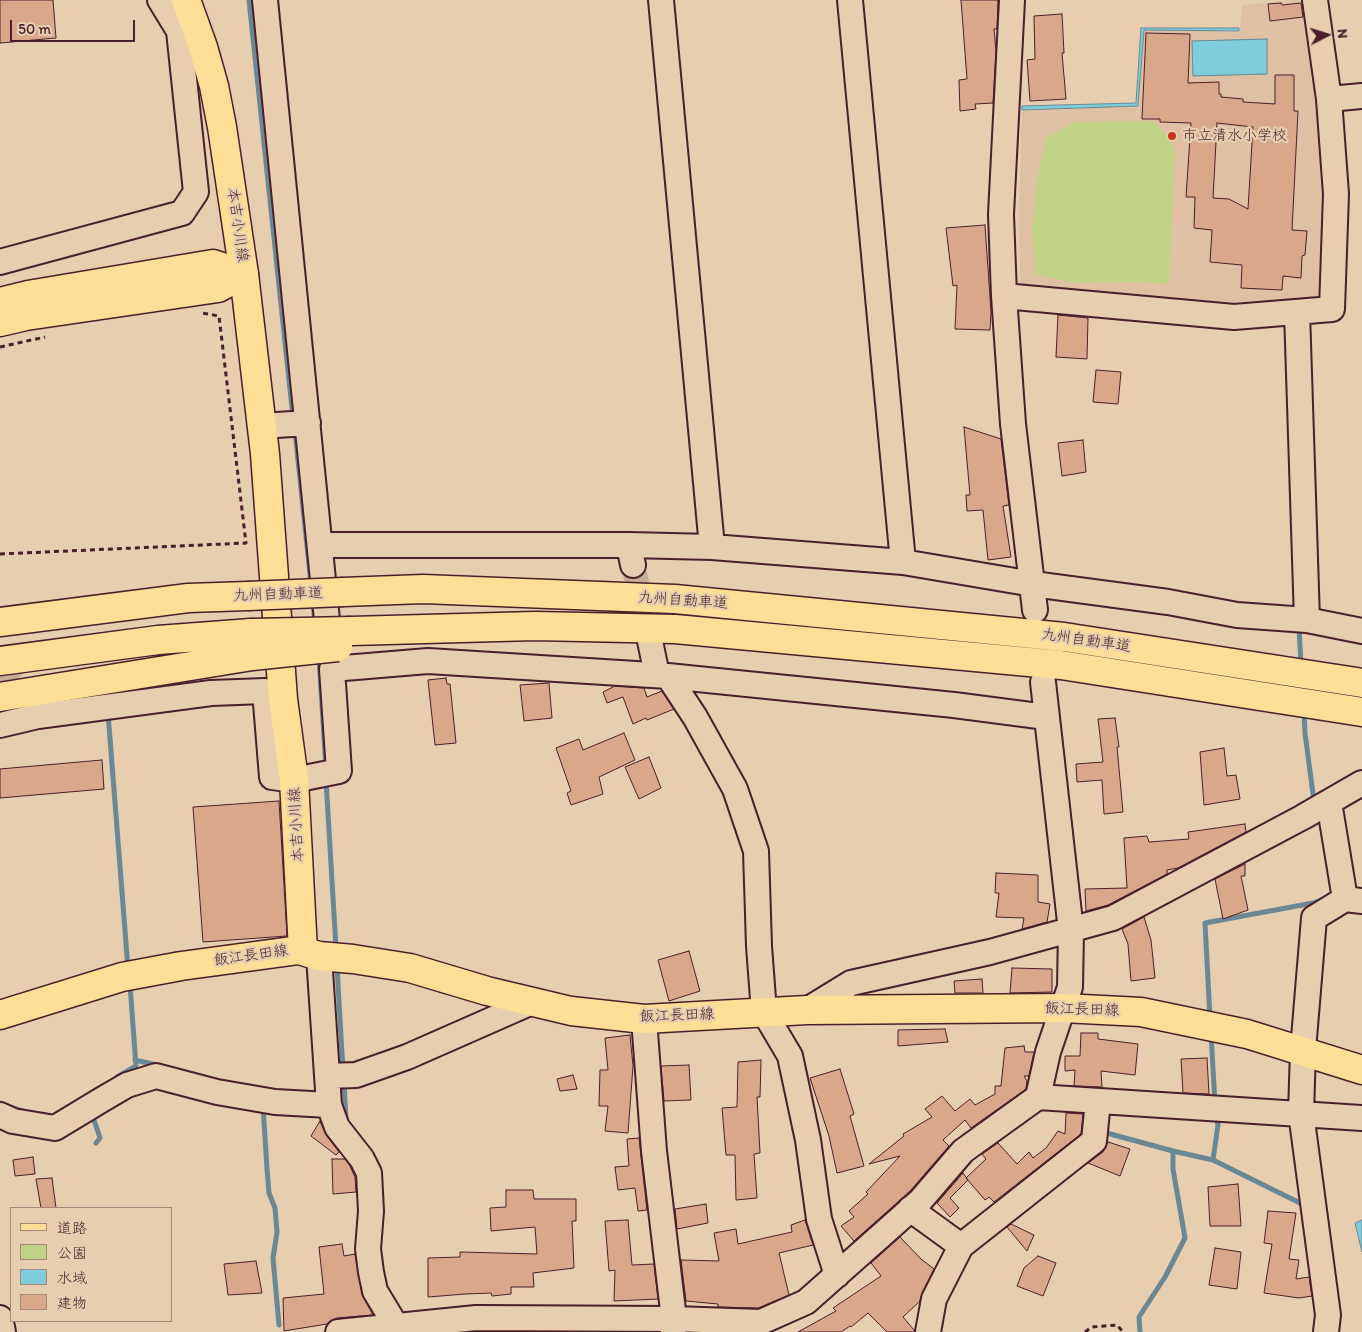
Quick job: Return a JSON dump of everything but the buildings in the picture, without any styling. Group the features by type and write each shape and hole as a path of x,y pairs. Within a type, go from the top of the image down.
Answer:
{"main road":[{"name":"本吉小川線","path":"186,0 203,47 214,86 244,274 264,454 283,699 294,780 311,954"},
{"path":"0,302 28,295 214,264 244,274"},
{"path":"0,322 26,316 218,288 244,274"},
{"name":"九州自動車道","path":"0,622 188,598 423,589 675,599 1064,637 1362,683"},
{"path":"0,603 188,598"},
{"name":"九州自動車道","path":"0,661 158,640 252,645 535,626 675,629 1061,665 1362,712"},
{"path":"12,696 252,645"},
{"name":"飯江長田線","path":"0,1015 122,977 181,966 299,950 311,954 410,968 487,991 571,1011 644,1019 807,1010 1064,1008 1141,1012 1247,1034 1362,1070"}],"street":[{"path":"0,262 182,213 196,192 179,31 160,0"},
{"path":"0,725 38,716 212,693 265,691 272,777 294,780 339,771 321,545 265,0"},
{"path":"662,0 712,548"},
{"path":"850,0 903,562"},
{"path":"1012,0 1002,214 1004,296 1013,424 1035,610"},
{"path":"1004,296 1234,317 1332,309 1336,194 1329,99 1315,0"},
{"path":"1329,99 1362,96"},
{"path":"1297,312 1307,620"},
{"path":"261,426 308,423"},
{"path":"321,545 631,555 712,548 903,562 1033,584 1168,602 1237,615 1307,620 1362,631"},
{"path":"650,642 662,676 695,717 735,789 756,851 764,1012 790,1056 808,1140 819,1219 837,1275"},
{"path":"332,669 428,661 662,676 954,705 1046,718"},
{"path":"1038,1097 1048,1052 1070,987 1071,931 1043,682"},
{"path":"12,696 38,716"},
{"path":"807,1010 851,984 990,952 1113,918 1362,783"},
{"path":"1326,1332 1328,1315 1301,1113 1303,1050 1314,918 1354,900 1329,802"},
{"path":"311,954 329,1105 337,1126 370,1173 371,1211 368,1249 371,1272 375,1292 396,1326"},
{"path":"327,1076 356,1074 407,1058 532,1002"},
{"path":"644,1019 654,1151 673,1326"},
{"path":"0,1115 12,1121 55,1128 128,1086 156,1076 217,1092 275,1102 329,1105"},
{"path":"338,1332 476,1318 673,1326 761,1322 806,1302 910,1210 963,1152 1038,1097 1362,1118"},
{"path":"928,1332 934,1299 961,1246 1094,1141 1098,1100"},
{"path":"910,1210 961,1246"},
{"path":"0,1318 4,1332"}],"path":[{"path":"0,554 246,543 219,316 193,312"},
{"path":"0,347 46,337"},
{"path":"1085,1332 1092,1327 1117,1325 1123,1332"}],"shaded area":[{"name":"市立清水小学校","path":"1308,0 1329,192 1326,299 1236,312 1020,290 1019,208 1022,111 1138,106 1144,30 1240,32 1242,5"}],"green space":[{"path":"1152,121 1164,132 1175,149 1169,284 1134,282 1077,283 1035,274 1032,230 1037,181 1046,138 1075,122"}],"water":[{"path":"1141,28 1239,28 1239,31 1144,30 1138,106 1022,110 1022,106 1136,103"},
{"path":"1267,39 1267,74 1193,76 1192,41"},
{"path":"1362,1220 1362,1252 1355,1223"}],"waterway":[{"path":"249,0 293,418"},
{"path":"295,431 311,584"},
{"path":"313,600 315,624"},
{"path":"1299,625 1301,667"},
{"path":"319,657 326,769"},
{"path":"1304,710 1313,794 1317,803"},
{"path":"108,713 128,969"},
{"path":"326,780 336,948"},
{"path":"1210,1018 1205,923 1313,903 1324,899"},
{"path":"337,967 343,1071"},
{"path":"117,1077 136,1066 130,985"},
{"path":"1211,1034 1215,1103"},
{"path":"135,1060 161,1066"},
{"path":"344,1082 346,1120"},
{"path":"0,1103 25,1112"},
{"path":"263,1106 269,1193 275,1208 277,1232 273,1258 279,1325"},
{"path":"92,1114 100,1138 96,1143"},
{"path":"1216,1114 1218,1125 1213,1160 1306,1207"},
{"path":"1103,1132 1173,1151"},
{"path":"1140,1332 1139,1317 1165,1277 1185,1238 1173,1169 1173,1151 1213,1160"}],"tunnel":[{"path":"633,565 650,641"},
{"path":"0,661 24,695"}],"place":[{"name":"市立清水小学校","path":"1172,136"}]}
